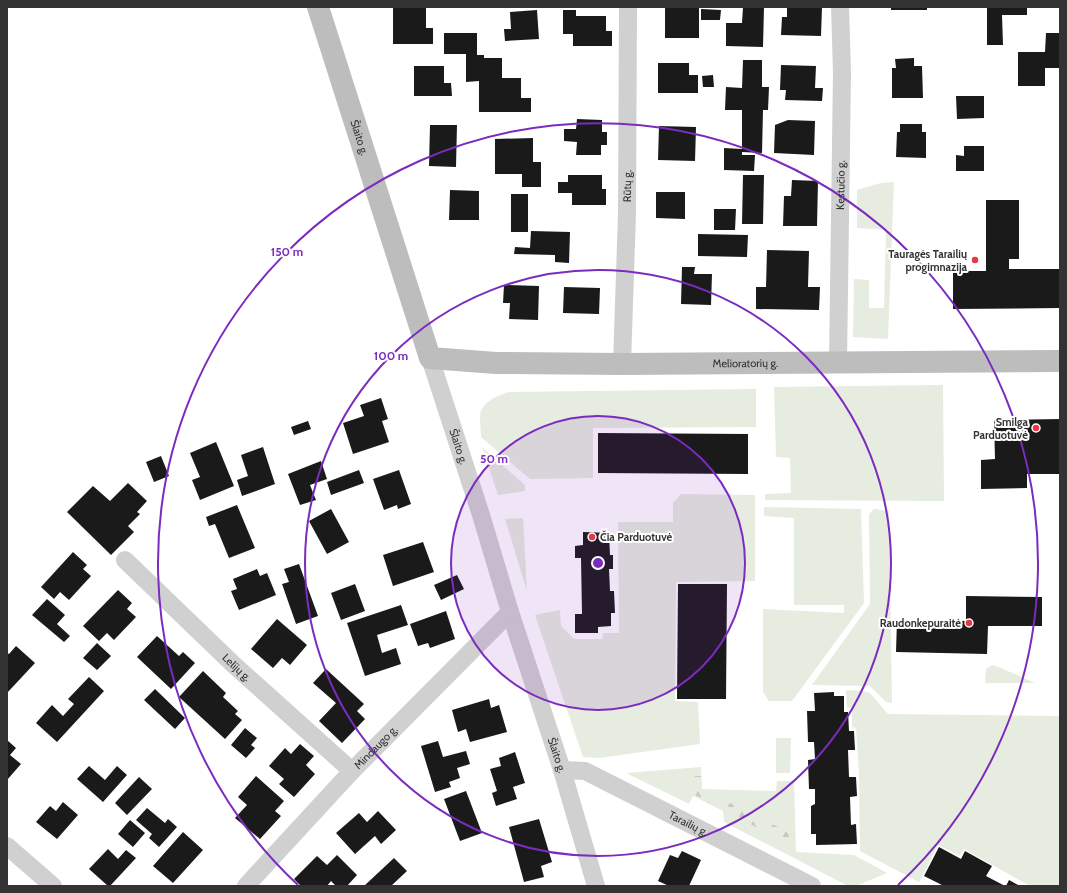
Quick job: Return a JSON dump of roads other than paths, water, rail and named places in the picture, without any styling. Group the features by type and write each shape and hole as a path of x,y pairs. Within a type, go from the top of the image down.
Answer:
{"main road":[{"name":"Šlaito g.","path":"318,7 430,358"},
{"name":"Melioratorių g.","path":"430,358 496,363 622,364 1060,361"}],"street":[{"name":"Rūtų g.","path":"622,364 627,213 628,7"},
{"name":"Kęstučio g.","path":"838,362 842,73 840,7"},
{"name":"Šlaito g.","path":"430,358 481,515 510,612 562,770 596,886"},
{"name":"Lelijų g.","path":"125,560 234,665 352,771"},
{"name":"Mindaugo g.","path":"246,886 352,771 510,612"},
{"name":"Tarailių g.","path":"562,770 585,771 812,886"},
{"path":"7,846 53,886"}],"place":[{"name":"Tauragės Tarailių progimnazija","path":"975,260"},
{"name":"Smilga Parduotuvė","path":"1036,428"},
{"name":"Čia Parduotuvė","path":"592,537"},
{"name":"Raudonkepuraitė","path":"969,623"}]}
